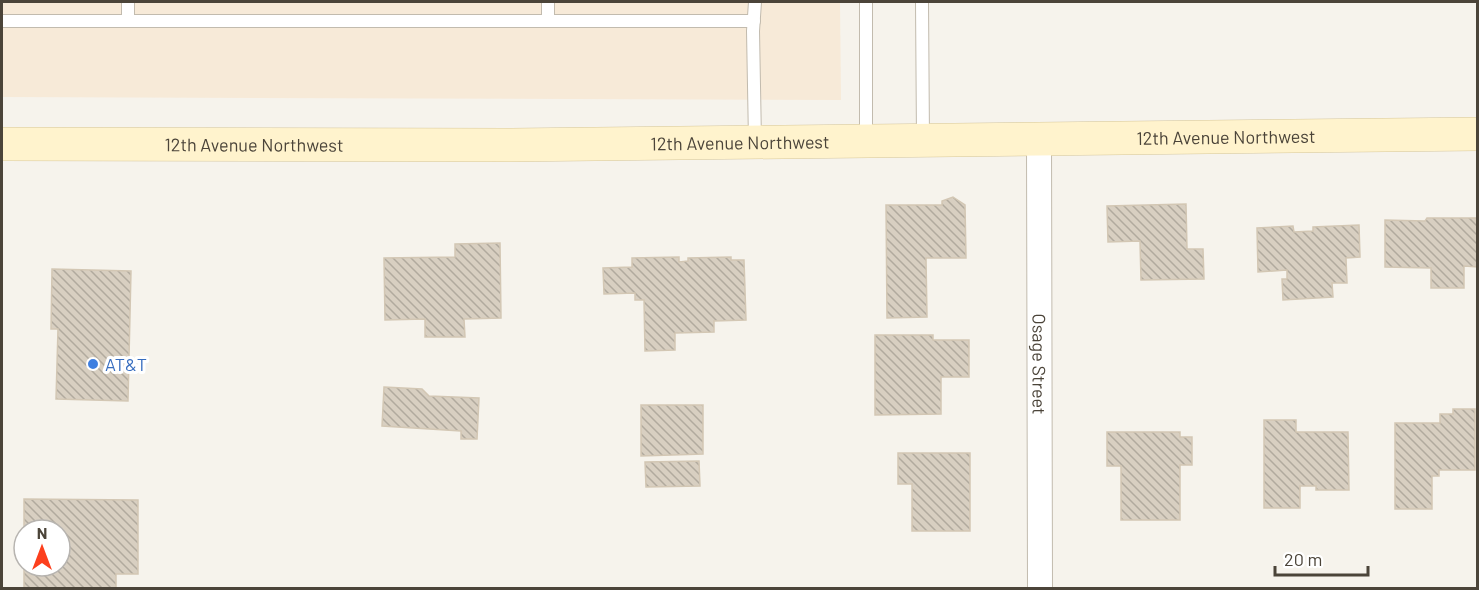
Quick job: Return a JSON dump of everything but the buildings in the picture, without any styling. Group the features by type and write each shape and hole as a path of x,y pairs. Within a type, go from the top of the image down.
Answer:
{"main road":[{"name":"12th Avenue Northwest","path":"2,144 523,145 1478,134"}],"street":[{"name":"Osage Street","path":"1039,140 1040,588"}],"lane":[{"path":"128,2 128,20"},
{"path":"548,2 548,20"},
{"path":"755,2 756,143"},
{"path":"866,2 866,141"},
{"path":"922,2 922,141"},
{"path":"2,21 754,21"}],"shaded area":[{"path":"2,2 840,2 841,100 2,97"}],"place":[{"name":"AT&T","path":"93,364"}]}
